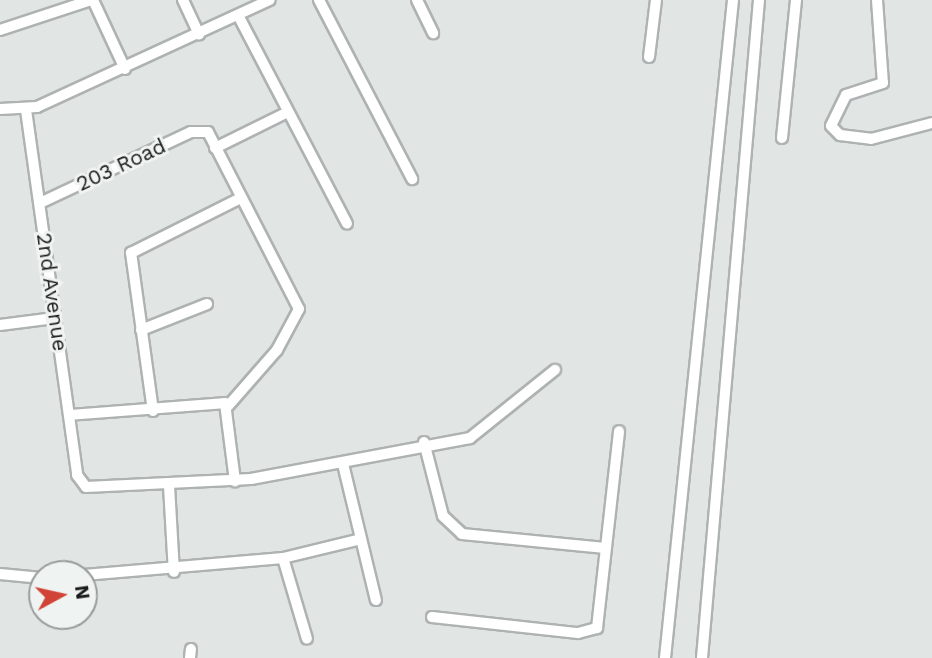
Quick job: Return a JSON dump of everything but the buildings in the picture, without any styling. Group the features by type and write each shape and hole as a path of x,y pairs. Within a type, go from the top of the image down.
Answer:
{"street":[{"path":"0,30 92,0 125,69"},
{"path":"183,0 199,34"},
{"path":"0,108 26,110 125,69 270,0"},
{"path":"319,0 412,179"},
{"path":"416,0 433,33"},
{"path":"649,57 656,0"},
{"path":"665,658 733,0"},
{"path":"702,658 759,0"},
{"path":"782,138 796,0"},
{"path":"877,0 883,83 846,95 831,126 840,135 871,139 932,123"},
{"path":"239,16 347,224"},
{"name":"2nd Avenue","path":"26,110 77,475 86,487 169,486"},
{"path":"69,415 228,406 277,350 299,309 239,200 215,148 288,112"},
{"name":"203 Road","path":"40,203 202,128 215,148"},
{"path":"153,411 131,253 239,200"},
{"path":"141,330 207,304"},
{"path":"0,325 55,318"},
{"path":"174,572 169,486 235,481 343,464 424,442 479,433 555,370"},
{"path":"228,406 235,481"},
{"path":"432,617 591,632 600,620 605,548 619,431"},
{"path":"424,442 443,516 462,534 605,548"},
{"path":"343,464 376,600"},
{"path":"98,575 174,572 283,558 361,539"},
{"path":"283,558 307,639"},
{"path":"0,572 28,576"}]}
